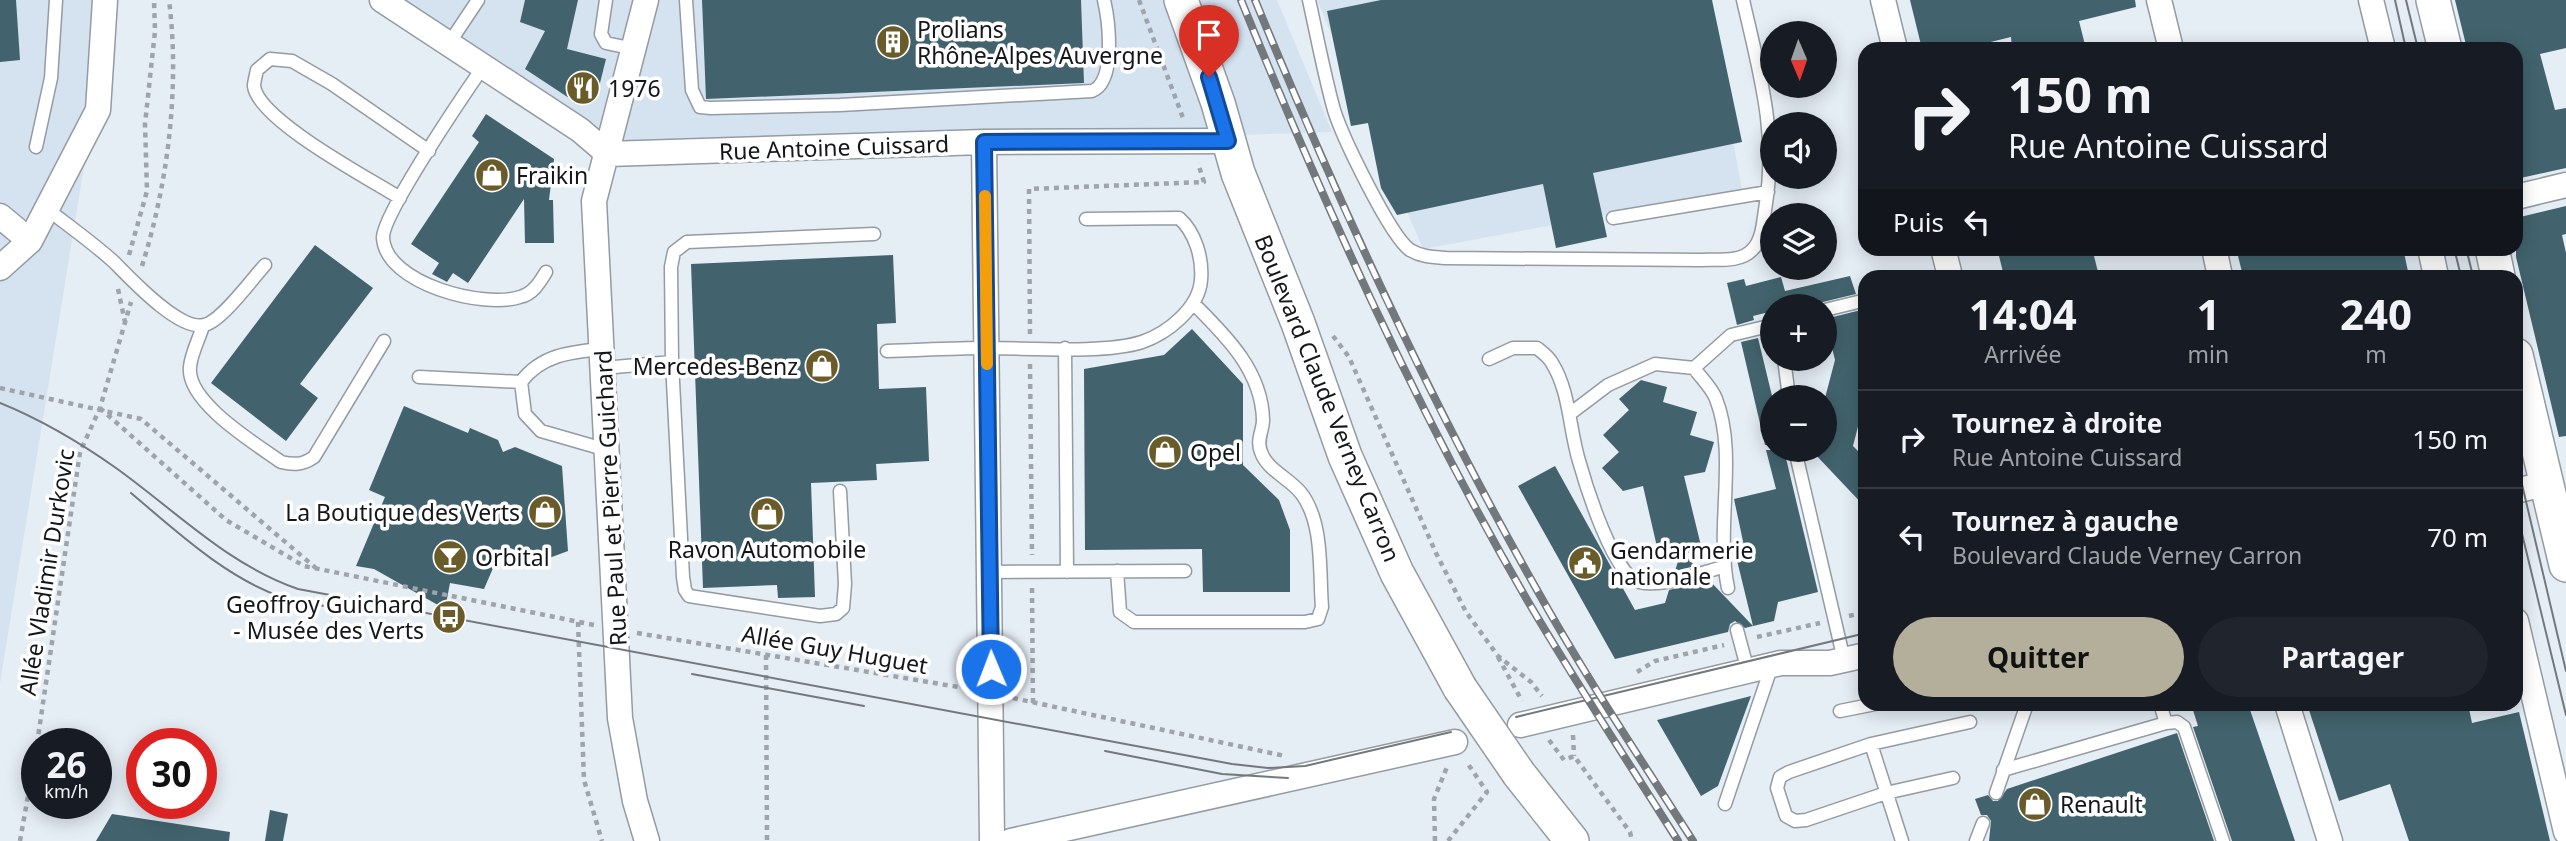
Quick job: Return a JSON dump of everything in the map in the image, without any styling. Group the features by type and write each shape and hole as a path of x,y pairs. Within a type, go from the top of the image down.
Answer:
{"main road":[{"name":"Boulevard Claude Verney Carron","path":"1181,0 1218,103 1228,141 1298,323 1345,456 1387,550 1460,688 1519,774 1572,841"},
{"path":"2433,0 2443,42"},
{"path":"2523,413 2532,487 2566,565"}],"street":[{"path":"0,268 30,241 98,110 105,0"},
{"path":"382,0 580,130 608,154"},
{"name":"Rue Paul et Pierre Guichard","path":"646,0 594,201 620,718 635,801 647,841"},
{"path":"1883,0 1893,42"},
{"path":"2160,0 2169,42"},
{"path":"2371,0 2381,42"},
{"name":"Rue Antoine Cuissard","path":"608,154 984,142 1228,141"},
{"path":"984,142 992,841"},
{"path":"2523,195 2566,185"},
{"path":"0,216 30,241"},
{"path":"2523,651 2566,832"},
{"path":"1524,716 1767,666 1830,663 1855,657"},
{"path":"2289,711 2330,841"},
{"path":"1011,841 1292,768 1455,752"}],"lane":[{"path":"36,147 51,78 56,0"},
{"path":"448,45 478,0"},
{"path":"606,0 601,34 606,43 634,49"},
{"path":"686,0 692,90 700,107 711,108 839,105 1092,91 1100,88 1108,67 1104,0"},
{"path":"1309,0 1335,112 1391,228 1408,248 1424,257 1738,259 1752,250 1762,231 1768,192 1770,122 1743,0"},
{"path":"400,198 300,136 268,111 254,88 257,70 270,59 292,61 332,84 429,152"},
{"path":"483,67 400,198 385,228 385,246 393,260 421,281 446,292 478,299 521,298 537,287 546,272"},
{"path":"1613,218 1768,192"},
{"path":"47,209 136,285 188,323 204,326"},
{"path":"887,351 1065,348 1141,342 1158,335 1194,304 1200,294 1202,269 1190,228 1179,218 1086,219"},
{"path":"840,491 845,584 843,608 836,614 820,616 689,596 683,577 672,362 671,267 674,252 687,242 874,234"},
{"path":"265,265 216,319 204,326 189,368 193,387 225,421 281,462 304,463 314,457 384,341"},
{"path":"1837,307 1858,302"},
{"path":"1117,571 1120,612 1133,622 1305,622 1318,619 1322,607 1317,533 1302,494 1268,465 1260,451 1263,420 1252,375 1232,342 1194,304"},
{"path":"1694,368 1731,335 1760,329"},
{"path":"1065,348 1067,572"},
{"path":"1489,359 1513,348 1537,348 1552,361 1571,413 1578,459 1612,551 1631,579 1643,583 1661,582 1723,567"},
{"path":"607,450 541,431 525,414 522,383 531,368 566,352 602,359 672,362"},
{"path":"1571,413 1608,385 1655,364 1694,368 1716,397 1727,440 1722,508 1723,567 1728,588"},
{"path":"419,377 522,383"},
{"path":"1798,462 1855,657"},
{"path":"990,572 1185,571"},
{"path":"1725,804 1767,666 1737,629"},
{"path":"1840,711 1858,707"},
{"path":"1996,793 2024,711"},
{"path":"2162,711 2166,723"},
{"path":"1953,778 1886,793 1806,820 1795,821 1786,816 1777,788 1780,777 1871,744 1970,722"},
{"path":"2003,770 2177,722 2184,727 2223,841"},
{"path":"1871,744 1902,841"},
{"path":"1976,841 1983,823"}],"path":[{"path":"125,324 117,286 134,241 147,191 145,124 155,31 154,0"},
{"name":"Allée Vladimir Durkovic","path":"39,728 80,452 100,408 153,232 169,121 173,69 169,0"},
{"path":"1139,0 1191,141"},
{"path":"1298,323 1325,324 1349,357 1436,554 1466,612 1498,656 1524,716 1536,734 1543,731 1564,760 1574,756"},
{"path":"0,388 141,419 317,569"},
{"name":"Allée Guy Huguet","path":"100,408 226,520 304,566 578,622 992,693 1292,768"},
{"path":"578,622 584,780 602,841"},
{"path":"766,655 767,841"},
{"path":"1498,656 1531,682 1547,702"},
{"path":"1573,737 1574,756 1630,832 1632,841"},
{"path":"1435,841 1434,799 1455,752 1487,792 1448,841"},
{"name":"Allée Vladimir Durkovic","path":"20,841 24,819"}],"shaded area":[{"path":"0,0 111,0 0,683"},
{"path":"379,0 1277,0 1332,132 605,156"},
{"path":"1317,0 1707,0 1742,190 1423,249"}],"building":[{"path":"0,0 16,0 20,60 0,62"},
{"path":"525,0 578,0 567,49 606,59 600,83 591,100 580,102 569,98 525,69 545,31 520,22"},
{"name":"Prolians Rhône-Alpes Auvergne","path":"702,0 1081,0 1084,83 706,99"},
{"path":"1381,0 1712,0 1742,142 1593,173 1607,237 1556,248 1543,184 1397,215 1381,188 1368,123 1351,126 1327,11"},
{"path":"1910,0 2135,0 2136,7 2079,21 2084,42 2011,42 2011,37 1991,42 1920,42"},
{"path":"2455,0 2566,0 2566,48 2540,54 2555,110 2566,108 2566,168 2523,177 2523,42 2465,42"},
{"path":"486,114 554,159 549,200 553,200 554,243 525,243 524,199 468,283 453,273 447,282 432,274 439,263 411,244 479,142 472,136"},
{"path":"2566,206 2566,234 2562,235 2566,253 2566,436 2559,437 2523,286 2523,270 2519,270 2516,257 2523,256 2523,216"},
{"path":"315,245 373,288 300,384 318,398 286,441 211,383"},
{"path":"893,255 896,323 877,324 879,389 926,387 929,461 876,464 877,480 811,483 815,597 778,598 777,585 703,588 691,264"},
{"path":"1999,256 2094,256 2098,270 2002,270"},
{"path":"2238,256 2405,256 2408,270 2242,270"},
{"path":"1850,276 1856,294 1837,299 1837,294 1760,294 1760,314 1753,316 1754,320 1737,325 1727,283 1744,279 1746,286 1782,280 1785,291"},
{"path":"1858,311 1858,427 1853,446 1858,451 1858,500 1823,462 1837,462 1837,385 1828,385 1832,371 1837,371 1837,316"},
{"path":"1192,329 1243,384 1243,465 1279,500 1290,530 1290,592 1203,592 1202,549 1085,550 1084,369 1164,355"},
{"path":"1758,338 1760,371 1766,371 1769,385 1760,385 1760,424 1741,342"},
{"path":"1641,380 1667,387 1663,402 1697,412 1690,435 1714,442 1705,472 1684,476 1702,550 1684,554 1695,566 1675,571 1680,555 1660,560 1643,486 1623,491 1602,468 1619,452 1603,435 1629,410 1619,399"},
{"path":"404,406 468,433 470,428 498,440 503,452 515,447 562,466 568,551 541,561 503,545 484,589 450,583 445,609 374,569 356,566 385,497 369,490"},
{"path":"1769,462 1787,462 1818,592 1778,602 1774,621 1753,626 1734,548 1744,546 1734,499 1776,489"},
{"name":"Gendarmerie nationale","path":"1555,466 1635,610 1665,603 1669,590 1709,580 1753,626 1745,628 1735,621 1730,624 1728,632 1615,659 1518,486"},
{"path":"1751,696 1718,786 1701,796 1657,720"},
{"path":"2193,711 2250,711 2295,841 2232,841 2193,727 2198,726"},
{"path":"2309,711 2469,711 2472,723 2519,712 2550,841 2409,841 2390,784 2339,801"},
{"path":"2177,733 2214,841 1989,841 1991,821 1987,815 1981,815 1975,799 1988,795 1993,801 1998,801 2007,789"},
{"path":"270,810 288,814 283,841 265,841"},
{"path":"112,814 126,816 126,819 145,819 230,832 229,841 96,841 109,819 112,819"}],"tram line":[{"path":"2395,0 2404,42"},
{"path":"2406,0 2416,42"},
{"path":"2456,256 2460,270"},
{"path":"2468,256 2472,270"},
{"path":"0,403 45,424 88,449 225,552 273,579 298,589 1232,764 1268,768 1305,766 1451,732"},
{"path":"2523,489 2566,671"},
{"path":"131,493 202,552 261,589 304,603 373,613"},
{"path":"2523,538 2566,715"},
{"path":"1516,717 1858,635"},
{"path":"692,674 864,706"},
{"path":"1105,751 1222,774 1288,778"}],"railway":[{"path":"1241,0 1338,228 1446,453 1544,629 1678,841"},
{"path":"1255,0 1352,225 1459,446 1555,622 1693,841"}],"slow traffic":[{"path":"985,196 987,364"}],"place":[{"name":"Prolians Rhône-Alpes Auvergne","path":"893,42"},
{"name":"1976","path":"583,88"},
{"name":"Fraikin","path":"492,175"},
{"name":"Mercedes-Benz","path":"822,366"},
{"name":"Opel","path":"1165,452"},
{"name":"La Boutique des Verts","path":"545,512"},
{"name":"Ravon Automobile","path":"767,514"},
{"name":"Orbital","path":"450,557"},
{"name":"Gendarmerie nationale","path":"1585,563"},
{"name":"Geoffroy Guichard - Musée des Verts","path":"449,617"},
{"name":"Renault","path":"2035,804"}],"route":[{"path":"991,669 984,142 1228,141 1209,77"}]}
